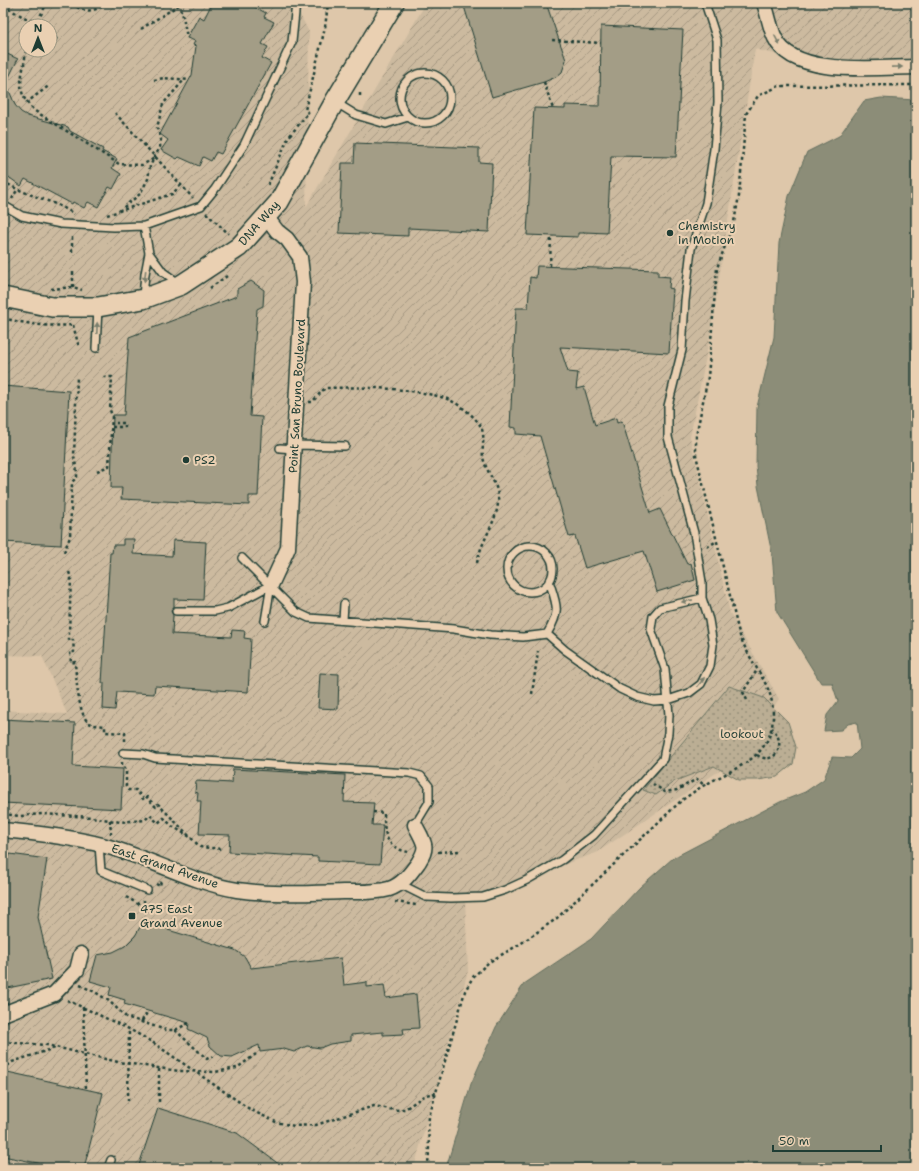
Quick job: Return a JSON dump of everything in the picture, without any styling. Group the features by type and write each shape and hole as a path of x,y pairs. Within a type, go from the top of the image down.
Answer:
{"main road":[{"name":"DNA Way","path":"3,297 52,307 98,307 143,299 181,285 239,247 279,202 335,101 394,3"}],"street":[{"path":"764,3 775,38 789,55 809,63 836,67 916,66"},
{"name":"Point San Bruno Boulevard","path":"265,216 277,230 288,239 300,257 303,282 288,548 271,585"},
{"name":"East Grand Avenue","path":"3,830 105,843 194,879 237,890 290,894 372,892 389,889 400,884 410,874 422,856 424,850 424,844 415,825"},
{"path":"3,1014 54,994 77,970 81,954"}],"lane":[{"path":"3,205 22,216 67,225 144,226 201,206 215,189 244,145 292,42 296,3"},
{"path":"546,634 565,650 620,689 637,697 654,701 668,700 689,693 701,684 710,666 713,645 709,620 702,598 702,582 694,533 668,437 668,406 682,350 685,301 691,249 706,203 714,149 718,102 717,40 705,3"},
{"path":"335,101 356,115 386,124 408,117 415,121 424,123 432,122 440,118 446,112 449,104 450,96 444,82 430,74 422,74 408,80 403,86 400,102 408,117"},
{"path":"143,299 145,274 149,254 144,226"},
{"path":"149,254 163,272 181,285"},
{"path":"96,348 98,307"},
{"path":"280,448 345,446"},
{"path":"242,558 271,585 296,612 309,618 454,629 490,635 523,637 546,634 554,623 558,607 549,581 552,574 551,561 542,550 529,546 516,550 511,555 507,568 510,580 514,586 520,589 532,591 539,589 549,581"},
{"path":"176,611 215,611 228,608 271,585"},
{"path":"265,621 271,585"},
{"path":"400,884 421,895 451,898 483,896 505,890 562,860 594,835 663,759 668,733 668,700 665,669 651,629 653,616 660,608 702,598"},
{"path":"343,620 344,604"},
{"path":"122,756 143,754 155,758 409,773 421,776 429,786 428,802 415,825"},
{"path":"105,843 101,871 147,890"},
{"path":"108,1168 110,1160"}],"path":[{"path":"40,18 47,3"},
{"path":"72,3 85,11 99,8 105,3"},
{"path":"309,113 305,110 325,28 328,3"},
{"path":"141,29 180,4 187,38"},
{"path":"3,6 27,18"},
{"path":"552,40 601,43"},
{"path":"25,58 20,86 26,103 35,111 118,164 142,165 155,158"},
{"path":"154,80 164,78 189,80"},
{"path":"181,185 172,194 117,212 140,194 148,179 150,166 160,147 161,139 157,128 163,104 184,80"},
{"path":"544,82 553,109"},
{"path":"26,103 50,85"},
{"path":"427,1168 430,1152 428,1130 436,1093 465,991 473,977 489,962 520,944 556,919 682,800 704,785 734,771 757,755 765,744 772,728 772,701 768,690 745,651 739,633 696,455 696,436 708,377 717,268 734,222 739,196 746,114 758,96 779,86 916,85"},
{"path":"115,113 193,199"},
{"path":"3,181 17,190 62,205 75,214"},
{"path":"11,201 17,190"},
{"path":"206,213 229,235"},
{"path":"550,266 551,236"},
{"path":"72,237 72,252"},
{"path":"73,269 73,287"},
{"path":"3,318 26,324 53,327 73,325 79,347"},
{"path":"64,552 70,537 72,482 77,477 74,456 77,376"},
{"path":"97,471 109,466 112,427 112,416 110,410 112,377 102,377"},
{"path":"297,401 312,402 325,388 370,388 441,397 463,409 480,425 484,440 482,456 495,482 498,501 494,521 481,544 477,563"},
{"path":"112,427 125,427 125,423 116,423"},
{"path":"70,572 69,640 73,640 74,643 74,652 70,652 71,662 75,662 77,686 84,717 91,724 105,726 105,732 125,733 125,741"},
{"path":"532,694 538,651"},
{"path":"747,700 743,692 757,670"},
{"path":"757,755 762,758 771,757 776,754 779,749 780,741 778,734 772,728"},
{"path":"122,756 122,766 126,769 126,788 136,790 144,800 147,797 156,807 158,804 200,847 222,849"},
{"path":"645,778 665,792 677,790 697,779 704,785"},
{"path":"373,812 384,813 384,832 390,844 398,850 411,853"},
{"path":"3,814 20,816 63,815 120,822 144,820 150,815 158,823 164,818 172,826 190,837"},
{"path":"105,843 110,820"},
{"path":"160,886 162,880"},
{"path":"126,897 142,906 144,906 144,900"},
{"path":"72,975 81,987 95,992 126,1017 166,1030 175,1030 189,1024"},
{"path":"54,994 129,1029 174,1056 251,1110 276,1122 294,1126 316,1125 374,1106 395,1110 402,1109 412,1106 425,1095 436,1093"},
{"path":"83,1007 86,1090"},
{"path":"142,1021 148,1011"},
{"path":"128,1101 129,1029"},
{"path":"175,1030 206,1059 213,1056"},
{"path":"3,1042 59,1047 118,1062 179,1071 215,1072 237,1068 256,1054"},
{"path":"3,1070 12,1062 59,1047"},
{"path":"159,1069 159,1103"}],"shaded area":[{"path":"3,3 294,3 309,32 306,207 426,3 916,3 916,70 809,63 755,49 709,341 690,437 730,613 779,699 737,759 596,853 465,900 468,971 414,1168 3,1168 3,710 67,714 42,656 3,655"},
{"path":"881,98 916,100 916,1168 446,1168 471,1084 496,1027 524,984 591,939 640,887 673,858 780,802 805,792 824,779 832,757 851,758 860,749 857,722 848,724 841,730 824,731 827,715 838,701 832,683 821,683 777,612 772,554 758,486 756,466 757,407 774,337 779,243 789,196 807,152 839,136 864,101"}],"green space":[{"name":"lookout","path":"729,686 764,698 788,722 796,747 793,764 777,777 758,780 739,780 714,766 675,781 656,795 643,790"}],"building":[{"path":"212,3 247,3 266,13 264,17 274,22 262,44 268,47 262,58 271,63 221,154 216,152 211,161 203,157 199,166 179,157 177,159 161,150 168,140 160,134 192,75 196,46 193,45 195,41 187,38 199,16 204,19"},
{"path":"463,3 546,3 566,60 562,72 556,77 544,82 492,97"},
{"path":"601,26 683,30 676,157 611,156 607,233 584,232 578,233 578,237 527,235 534,108 565,109 565,105 600,106"},
{"path":"3,52 18,59 6,83 15,105 21,112 28,116 68,127 70,131 103,149 102,151 117,159 112,168 121,174 113,189 109,187 98,207 88,202 84,208 73,202 72,204 25,179 21,186 3,173"},
{"path":"355,143 479,148 479,162 492,163 489,232 408,228 408,236 339,233 342,163 354,163"},
{"path":"537,266 658,270 658,276 670,277 669,288 673,289 669,353 560,347 568,372 578,373 576,389 584,387 595,425 616,418 617,423 622,421 650,513 660,509 687,564 691,563 695,580 657,592 644,551 585,568 575,536 569,537 540,436 516,434 516,428 510,427 516,308 528,308 530,277 536,278"},
{"path":"251,281 264,290 263,306 257,309 250,416 262,417 258,496 249,496 249,505 121,499 122,488 111,488 113,415 124,415 129,337 237,296 237,289"},
{"path":"3,386 69,391 61,545 3,542"},
{"path":"123,539 134,539 133,554 172,556 173,540 206,542 203,600 174,599 174,607 171,611 173,615 172,634 231,637 232,630 245,631 244,638 251,639 248,692 155,686 154,694 117,692 115,710 103,709 104,683 102,683 110,553 112,553 113,545 123,545"},
{"path":"320,673 339,674 338,709 318,708"},
{"path":"3,719 75,723 73,766 123,769 121,809 3,803"},
{"path":"233,769 345,775 344,802 374,803 372,825 383,825 380,864 318,861 318,857 229,852 230,835 199,834 201,801 197,801 198,793 195,792 196,781 232,783"},
{"path":"10,854 47,859 38,917 52,979 3,989 3,856 9,857"},
{"path":"144,920 169,927 168,930 235,950 245,957 251,968 341,958 344,985 367,982 367,987 384,985 386,998 416,994 419,1028 403,1029 404,1034 383,1035 383,1032 351,1035 351,1041 330,1044 320,1048 307,1046 294,1052 284,1049 260,1052 259,1045 232,1057 221,1056 210,1046 207,1038 188,1029 189,1023 124,1004 125,1000 109,995 111,987 90,981 97,955 113,952 125,946 135,936"},
{"path":"3,1071 103,1093 84,1168 62,1168 3,1156"},
{"path":"158,1108 237,1133 284,1168 138,1168"}],"place":[{"name":"Chemistry in Motion","path":"670,233"},
{"name":"PS2","path":"186,460"},
{"name":"475 East Grand Avenue","path":"132,916"}]}
